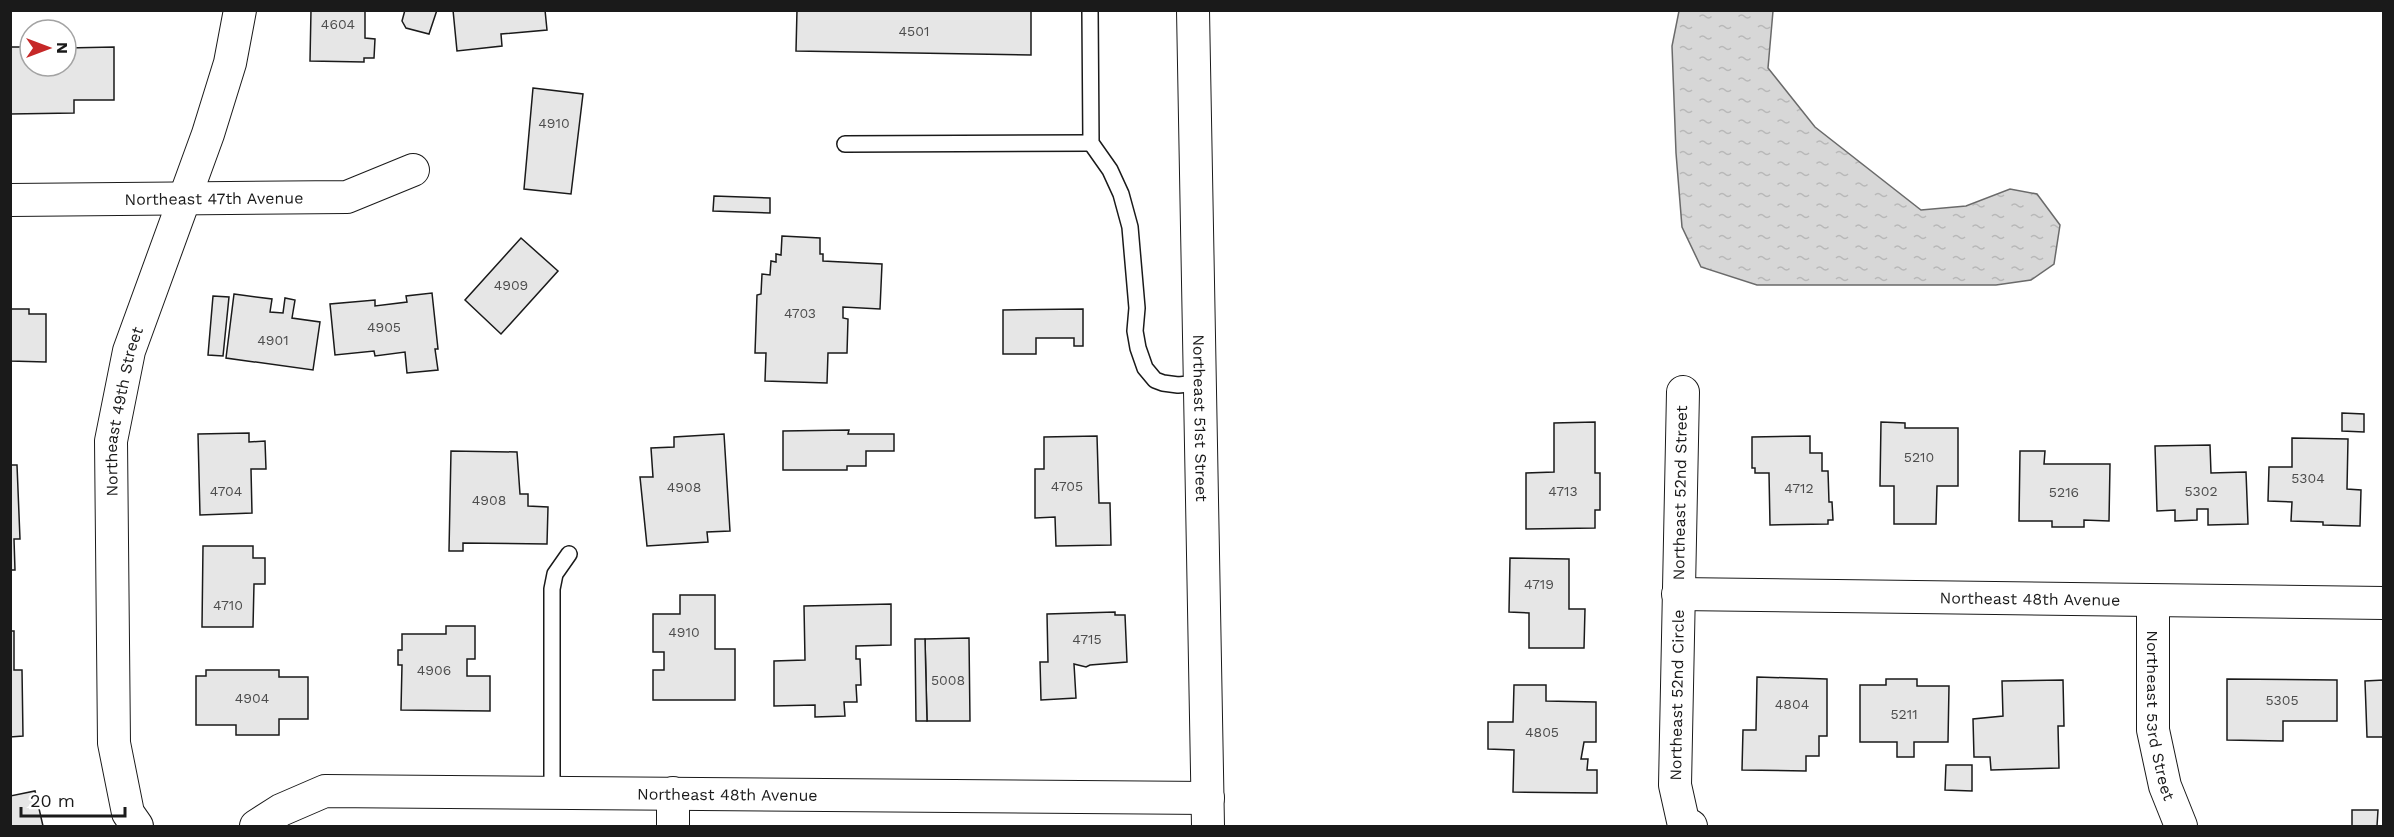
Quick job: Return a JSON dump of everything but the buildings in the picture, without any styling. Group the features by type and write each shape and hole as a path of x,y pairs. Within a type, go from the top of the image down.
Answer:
{"street":[{"name":"Northeast 49th Street","path":"137,826 128,813 114,743 111,441 129,351 182,200 208,134 230,63 240,10"},
{"name":"Northeast 51st Street","path":"1193,10 1208,812"},
{"name":"Northeast 47th Avenue","path":"10,200 347,197 413,170"},
{"name":"Northeast 52nd Street","path":"1678,594 1683,392"},
{"name":"Northeast 48th Avenue","path":"1678,594 2154,602 2384,603"},
{"name":"Northeast 52nd Circle","path":"1678,594 1675,785 1683,821 1691,826"},
{"name":"Northeast 53rd Street","path":"2154,602 2153,730 2165,786 2181,826"},
{"name":"Northeast 48th Avenue","path":"256,826 280,810 325,791 673,793 1208,812"},
{"path":"673,793 673,826"}],"lane":[{"path":"1090,10 1090,142 1110,170 1121,194 1130,227 1137,308 1135,331 1145,368 1155,380 1163,383 1200,383"},
{"path":"845,144 1090,142"},
{"path":"552,792 552,589 555,574 569,554"}],"water":[{"path":"1679,11 1773,11 1768,68 1815,127 1921,210 1966,206 2010,189 2037,194 2060,225 2054,264 2031,280 1996,285 1757,285 1701,267 1682,227 1676,153 1672,46"}]}
